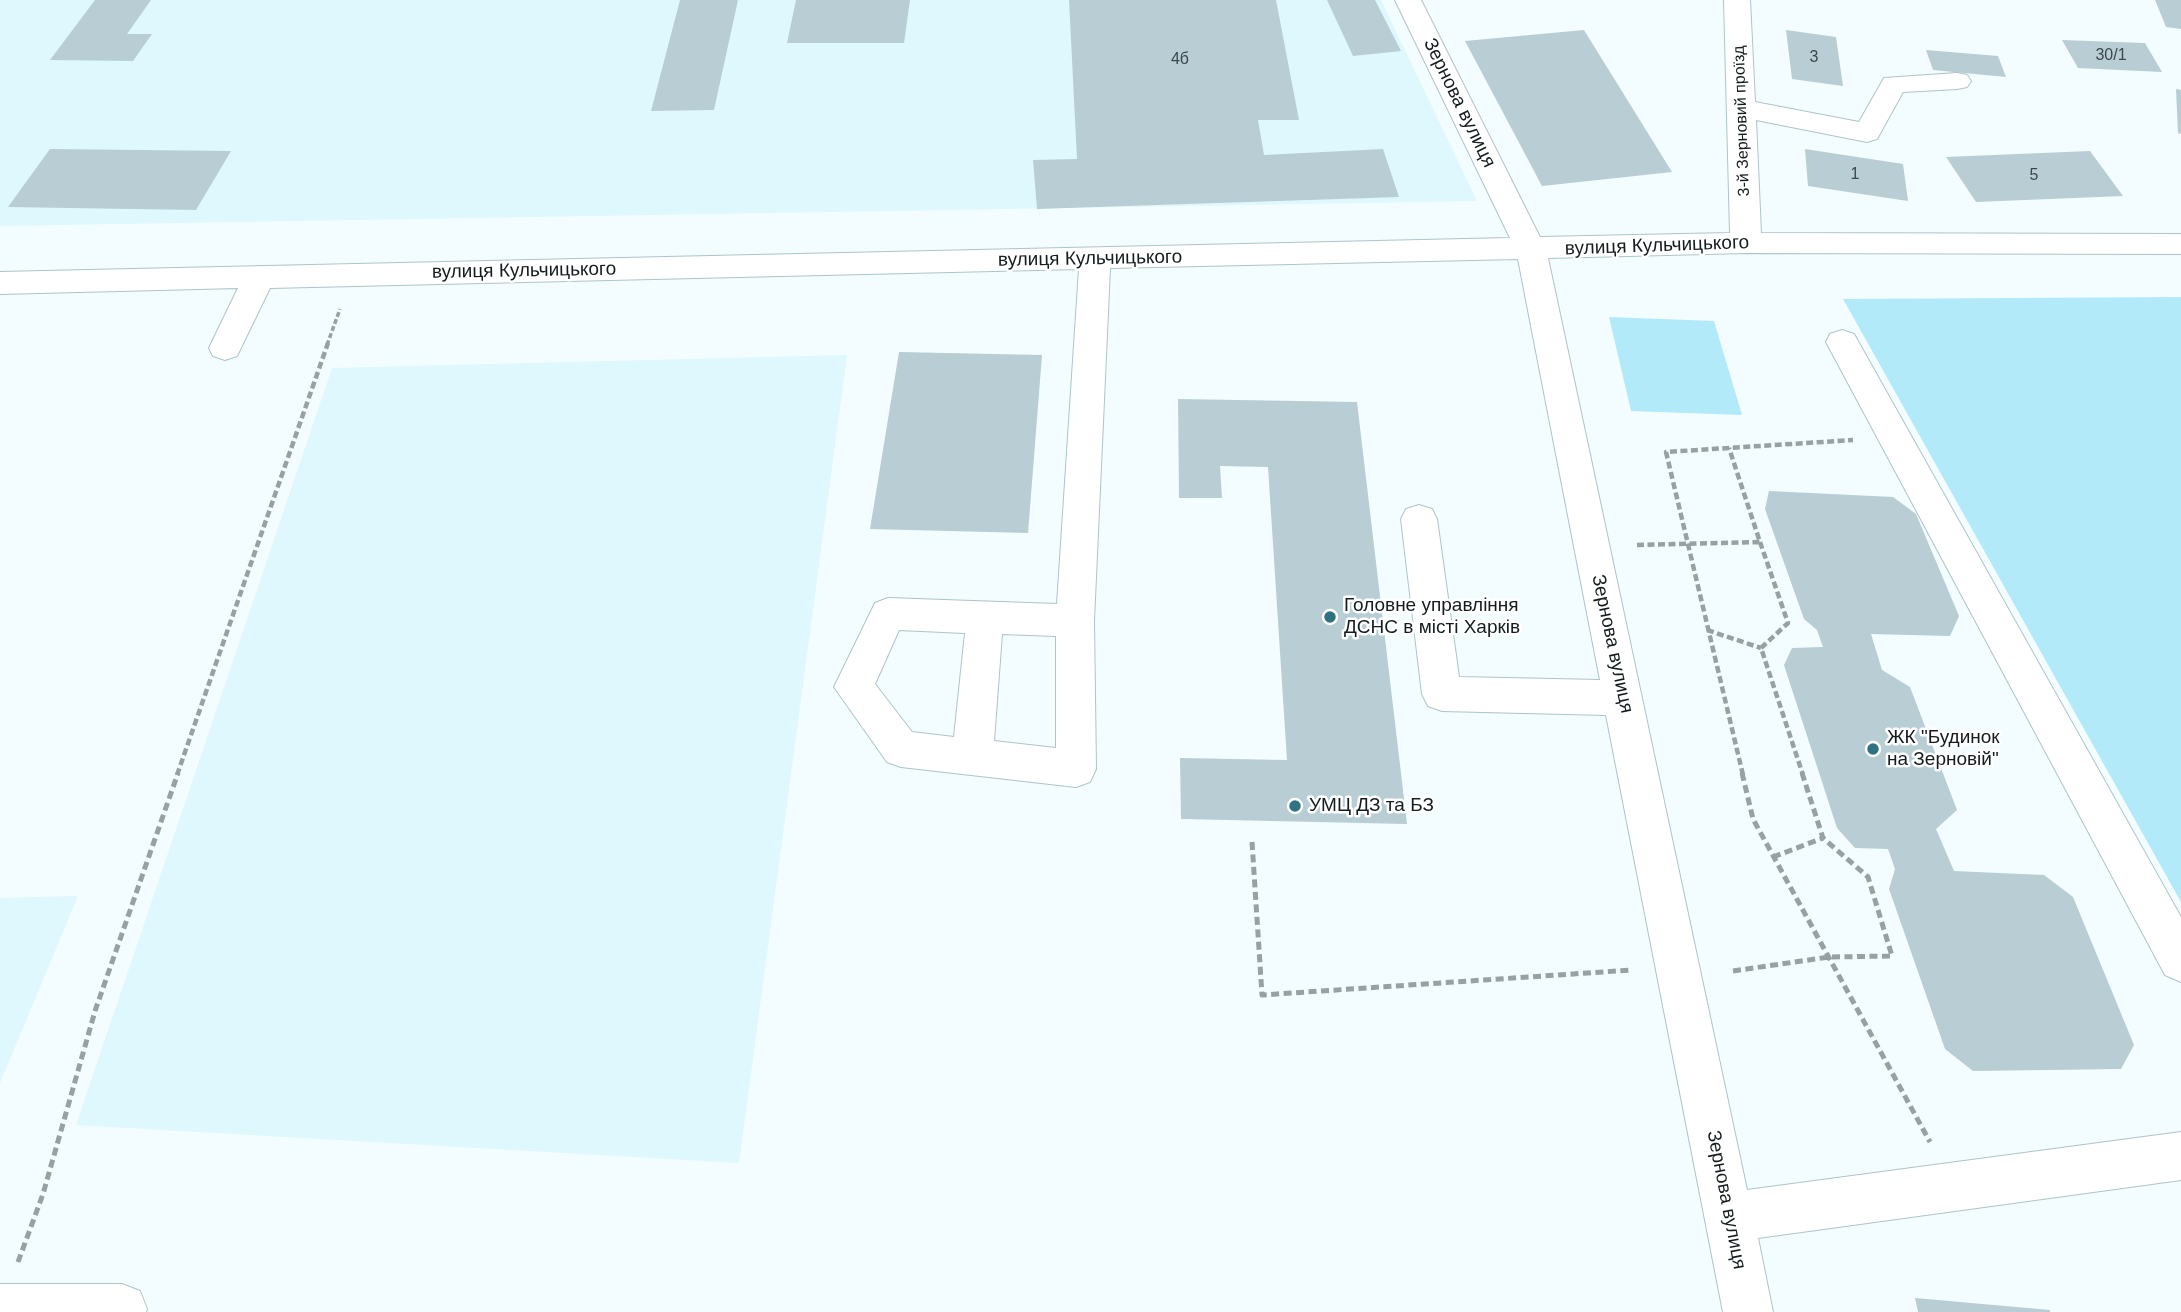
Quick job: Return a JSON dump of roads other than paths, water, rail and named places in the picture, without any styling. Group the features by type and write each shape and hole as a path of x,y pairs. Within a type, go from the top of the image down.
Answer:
{"street":[{"name":"Зернова вулиця","path":"1408,0 1531,249 1748,1312"},
{"name":"3-й Зерновий проїзд","path":"1737,0 1746,243"},
{"path":"1741,108 1867,132 1894,84 1957,81"},
{"name":"вулиця Кульчицького","path":"0,283 1746,243 2181,244"},
{"path":"1075,621 888,614 855,687 901,748 1076,769 1075,621 1095,259"},
{"path":"225,348 259,277"},
{"path":"1842,342 2181,960"},
{"path":"1419,519 1442,694 1623,698"},
{"path":"972,757 985,617"},
{"path":"1730,1217 2181,1156"},
{"path":"0,1309 122,1310"}],"place":[{"name":"Головне управління ДСНС в місті Харків","path":"1330,617"},
{"name":"ЖК \"Будинок на Зерновій\"","path":"1873,749"},
{"name":"УМЦ ДЗ та БЗ","path":"1295,806"}]}
